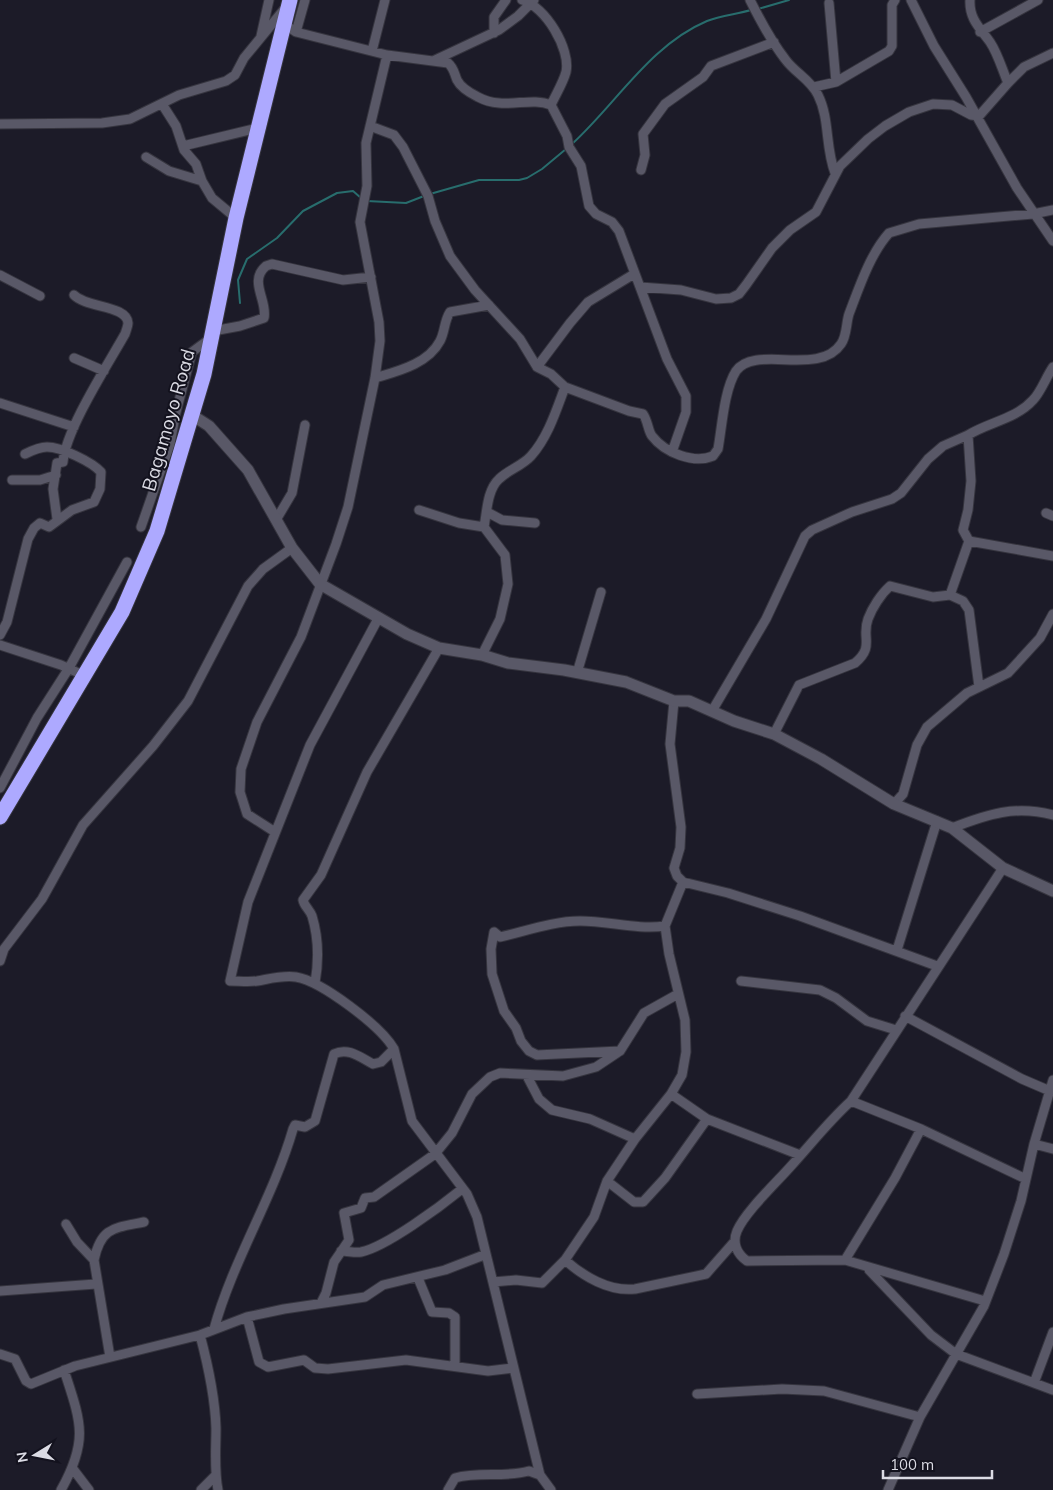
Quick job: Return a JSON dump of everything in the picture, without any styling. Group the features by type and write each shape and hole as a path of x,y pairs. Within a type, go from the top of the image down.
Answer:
{"highway":[{"name":"Bagamoyo Road","path":"1,815 122,612 157,530 177,445 192,415 258,128 290,28 289,1"}],"street":[{"path":"260,39 268,0"},
{"path":"305,0 290,28 387,55 435,60 452,66 461,86 488,102 507,105 545,102 551,105 567,136 569,147 581,166 589,206 596,214 612,222 619,230 667,359 686,396 686,412 672,452"},
{"path":"372,51 385,0"},
{"path":"494,33 494,17 506,0"},
{"path":"750,0 774,42 791,66 814,87 825,114 829,151 835,173"},
{"path":"814,87 836,82 891,49 891,12 895,0"},
{"path":"911,0 934,46 978,117 1033,214 1053,241"},
{"path":"970,0 970,13 980,32 989,41 1008,83"},
{"path":"980,32 1038,0"},
{"path":"0,124 102,124 130,119 178,95 231,78 244,58 289,1"},
{"path":"435,60 494,33 510,23 529,1 559,36 566,62 566,72 551,105"},
{"path":"829,3 836,82"},
{"path":"641,170 646,155 643,134 665,104 698,82 715,64 774,42"},
{"path":"978,117 988,109 1008,83 1030,63 1053,53"},
{"path":"275,832 247,814 240,792 241,770 257,722 300,637 348,506 375,378 380,342 371,277 360,222 367,186 365,153 387,55"},
{"path":"162,104 176,126 183,146 196,164 202,181 212,198 236,218"},
{"path":"640,287 681,290 722,300 739,294 772,248 816,212 835,173 868,139 890,122 915,109 942,104 952,105 978,117"},
{"path":"370,126 394,136 403,147 428,196 435,222 450,256 489,305 520,339 538,367 551,374 566,387 629,411 644,414 652,436 672,452 697,459 713,456 718,449 730,385 736,371 743,365 754,362 812,359 831,356 843,342 849,316 872,258 888,232 919,224 1033,214 1053,210"},
{"path":"183,146 258,128"},
{"path":"146,157 169,171 202,181"},
{"path":"141,527 177,445 176,412 192,352 212,334 264,318 266,311 258,287 259,276 266,266 272,264 343,280 371,277"},
{"path":"538,367 588,302 634,274"},
{"path":"0,275 40,296"},
{"path":"57,520 53,489 57,463 62,462 74,427 125,334 128,322 124,314 117,310 86,304 74,295"},
{"path":"375,378 413,365 433,350 441,339 446,317 450,312 489,305"},
{"path":"74,358 104,371"},
{"path":"712,711 766,619 805,536 812,530 852,512 892,499 901,493 928,458 943,446 994,422 1014,416 1034,400 1053,367"},
{"path":"484,527 490,495 499,479 530,457 551,425 566,387"},
{"path":"0,403 50,417 74,427"},
{"path":"192,415 209,426 248,470 292,548 320,584 407,634 439,648 482,654 508,663 577,672 626,682 674,701 689,701 734,721 774,734 813,755 894,804 952,828 1003,868 1053,891"},
{"path":"276,520 292,493 299,445 305,425"},
{"path":"950,595 969,541 963,530 968,510 971,482 968,435"},
{"path":"0,635 7,622 28,539 34,528 40,523 49,527 72,510 94,502 101,480 101,472 95,465 64,452 47,447 25,454"},
{"path":"12,480 40,480 56,475"},
{"path":"419,510 451,521 484,527 505,555 508,584 500,620 482,654"},
{"path":"487,512 502,520 535,523"},
{"path":"969,541 1053,556"},
{"path":"0,961 4,949 42,899 84,825 153,746 188,701 248,586 264,569 292,548"},
{"path":"0,788 37,718 69,668 127,562"},
{"path":"774,734 799,685 855,663 862,657 867,646 868,620 884,591 890,586 934,597 950,595 963,601 969,610 979,687"},
{"path":"577,672 601,592"},
{"path":"379,618 310,745 248,902 230,981 255,981 295,977 315,983 367,1021 388,1039 394,1048 407,1107 412,1121 462,1189 470,1201 477,1218 484,1255 493,1282 540,1476 551,1490"},
{"path":"894,804 903,794 918,745 927,727 967,693 1000,679 1020,662 1040,638 1052,619"},
{"path":"0,645 69,668 84,675"},
{"path":"315,983 318,950 317,936 312,914 303,900 322,875 367,772 439,648"},
{"path":"674,701 670,744 681,828 680,848 674,868 684,882 728,893 897,950 937,966"},
{"path":"952,828 982,817 1013,810 1036,811 1053,815"},
{"path":"897,950 937,821"},
{"path":"985,1301 845,1260 747,1261 739,1254 735,1241 737,1230 825,1124 851,1101 937,966 1003,868"},
{"path":"493,1282 516,1280 542,1283 565,1260 594,1217 607,1181 635,1139 671,1094 682,1075 686,1052 684,1020 666,926 672,904 684,882"},
{"path":"620,1051 537,1055 529,1051 504,1011 492,974 491,949 494,932 500,936 569,921 592,921 644,928 666,926"},
{"path":"741,981 820,990 836,998 867,1021 896,1030"},
{"path":"321,1303 326,1293 334,1262 349,1240 344,1215 346,1210 361,1208 365,1198 374,1197 435,1154 452,1133 472,1094 490,1077 500,1074 563,1076 584,1072 596,1067 620,1051 644,1013 678,994"},
{"path":"905,1016 1022,1079 1050,1091"},
{"path":"214,1329 233,1275 271,1190 292,1129 295,1125 305,1126 315,1121 334,1054 342,1050 348,1051 373,1064 377,1063 394,1048"},
{"path":"527,1076 539,1099 552,1110 590,1119 635,1139"},
{"path":"888,1490 920,1418 985,1301 1004,1254 1053,1080"},
{"path":"671,1094 707,1119 800,1155"},
{"path":"851,1101 921,1129 1026,1179"},
{"path":"607,1181 634,1202 643,1202 665,1178 707,1119"},
{"path":"845,1260 895,1178 921,1129"},
{"path":"1034,1144 1053,1149"},
{"path":"342,1251 360,1252 374,1247 424,1217 462,1189"},
{"path":"110,1357 96,1284 94,1260 102,1236 108,1230 144,1222"},
{"path":"66,1224 78,1242 94,1260"},
{"path":"565,1260 579,1272 594,1280 620,1288 635,1289 706,1274 735,1241"},
{"path":"0,1354 15,1359 26,1380 31,1384 38,1383 64,1370 200,1335 247,1317 365,1297 383,1285 418,1278 484,1255"},
{"path":"867,1268 886,1286 930,1336 956,1354 1053,1390"},
{"path":"418,1278 432,1312 449,1313 455,1316 455,1365"},
{"path":"0,1291 96,1284"},
{"path":"247,1317 259,1362 268,1368 304,1360 315,1368 328,1369 406,1360 455,1365 488,1371 513,1368"},
{"path":"1034,1382 1053,1332"},
{"path":"200,1335 208,1370 216,1426 215,1476 218,1490"},
{"path":"61,1490 73,1469 81,1440 78,1413 64,1370"},
{"path":"697,1394 782,1389 824,1391 920,1418"},
{"path":"73,1469 89,1490"},
{"path":"448,1490 455,1478 469,1474 514,1475 529,1471 540,1476"},
{"path":"201,1490 215,1476"}],"waterway":[{"path":"758,9 789,0"},
{"path":"572,144 635,76 668,45 707,21 751,10"},
{"path":"430,194 479,180 519,180 527,178 542,169 566,149"},
{"path":"240,303 238,280 247,259 277,238 303,211 337,193 353,191 361,198"},
{"path":"367,201 406,203 424,196"}]}
